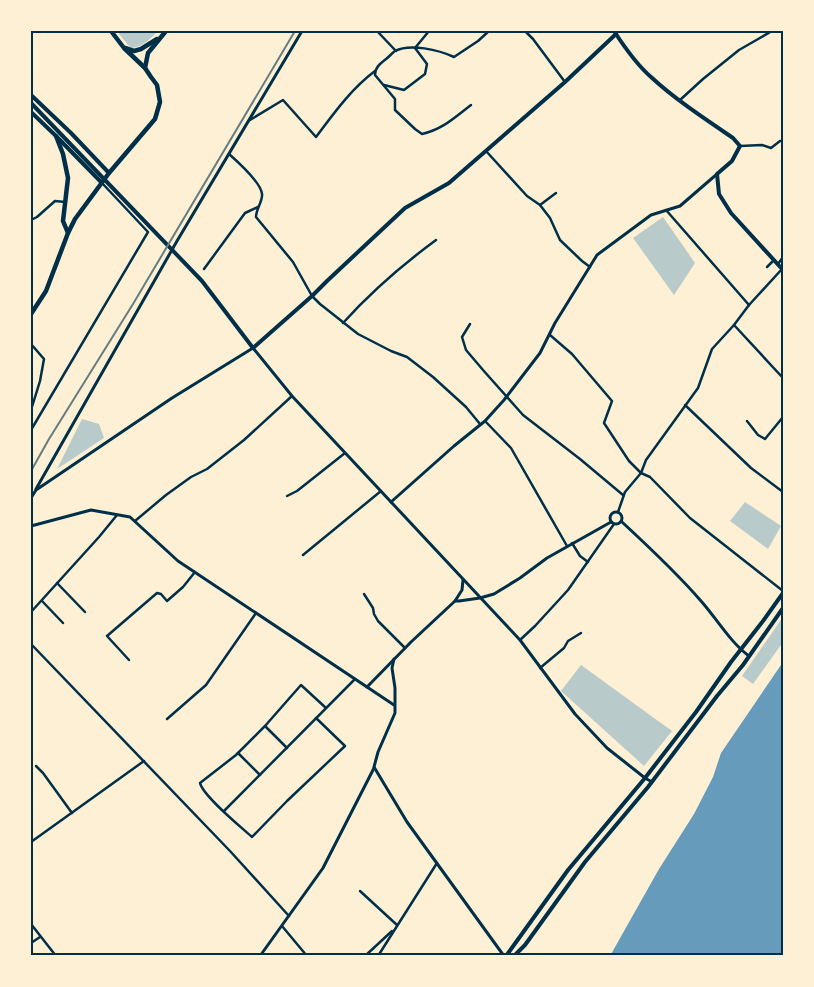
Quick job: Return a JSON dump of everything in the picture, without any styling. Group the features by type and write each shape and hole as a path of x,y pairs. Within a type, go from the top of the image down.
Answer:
{"main road":[{"path":"31,314 46,291 75,219 109,173 154,119 160,102 157,85 145,68 124,48 111,31"},
{"path":"145,68 148,53 166,31"},
{"path":"31,103 202,281 254,348 406,208 449,183 565,82 616,32 627,50 650,76 679,101 733,138 740,146 732,161 717,174 718,194 731,213 782,269"},
{"path":"124,48 134,51 159,38"},
{"path":"31,96 64,126 109,173"},
{"path":"31,112 102,183"},
{"path":"56,136 63,154 68,178 63,220 68,233"},
{"path":"505,956 568,870 645,778 696,712 783,592"},
{"path":"514,956 525,945 584,862 652,782 749,656 783,608"}],"street":[{"path":"31,498 177,241 302,31"},
{"path":"377,31 396,51"},
{"path":"415,48 429,31"},
{"path":"250,120 283,100 316,137 362,81 396,51 408,47 432,50 454,57 489,31"},
{"path":"525,31 565,82"},
{"path":"679,101 739,50 772,31"},
{"path":"384,85 404,90 425,74 427,64 415,48"},
{"path":"374,71 374,74 394,98 395,110 422,134 440,128 471,105"},
{"path":"740,146 762,145 771,148 780,141 783,141"},
{"path":"486,151 527,196 540,205 550,218 560,240 590,267"},
{"path":"229,154 255,181 262,192 256,216 293,262 312,296 342,323 358,334 407,357 433,377 480,424"},
{"path":"391,502 485,421 506,397 540,353 555,323 597,255 651,215 680,206 717,174"},
{"path":"31,430 148,232 102,183"},
{"path":"540,205 556,193"},
{"path":"31,220 55,201 65,202"},
{"path":"204,269 245,213 258,207"},
{"path":"666,210 749,305"},
{"path":"342,323 379,287 436,240"},
{"path":"778,264 783,257"},
{"path":"767,267 774,260"},
{"path":"618,512 623,495 641,473 646,460 698,388 712,348 782,269"},
{"path":"470,324 462,337 466,350 506,397 523,415 623,495"},
{"path":"734,325 783,378"},
{"path":"550,335 572,354 612,401 604,423 629,461 641,473 650,477 690,518 783,592"},
{"path":"31,344 44,359 40,381 31,410"},
{"path":"36,490 172,398 254,348 292,396 520,640 575,714 607,748 652,782"},
{"path":"135,521 166,495 191,477 207,469 244,440 292,396"},
{"path":"685,405 751,468 783,492"},
{"path":"747,421 758,435 765,439 783,417"},
{"path":"485,421 511,448 567,546"},
{"path":"287,496 297,491 345,453"},
{"path":"303,555 381,491"},
{"path":"31,526 92,510 130,517 178,561 394,705"},
{"path":"520,640 568,590 612,523 611,515 614,512 618,512"},
{"path":"618,512 622,515 622,522 677,574 701,600 741,650 749,656"},
{"path":"31,612 99,537 117,514"},
{"path":"455,601 494,594 572,543 612,523 620,524 622,522"},
{"path":"572,543 580,556 588,562"},
{"path":"129,660 107,636 157,593 162,594 168,601 195,572"},
{"path":"367,686 455,601 462,590 463,580"},
{"path":"58,583 85,612"},
{"path":"364,594 373,608 378,621 405,648"},
{"path":"42,601 63,623"},
{"path":"167,719 206,685 256,612"},
{"path":"540,668 564,648 568,641 581,632"},
{"path":"31,644 230,851 289,916"},
{"path":"260,956 323,868 374,767 378,752 395,713 395,688 392,668 394,659"},
{"path":"224,811 355,679"},
{"path":"316,718 344,746 252,837 210,797 200,786 200,783 238,753 266,726 301,685 326,708"},
{"path":"266,726 287,748"},
{"path":"238,753 260,775"},
{"path":"31,842 144,761"},
{"path":"36,766 72,813"},
{"path":"374,767 408,822 505,956"},
{"path":"378,956 437,863"},
{"path":"360,891 396,926"},
{"path":"31,924 56,956"},
{"path":"282,926 307,956"},
{"path":"365,956 396,926"},
{"path":"31,944 40,936"}],"shaded area":[{"path":"117,31 158,31 143,44 132,48"},
{"path":"663,217 695,263 674,295 633,238"},
{"path":"82,419 99,424 104,438 57,469"},
{"path":"745,502 781,526 768,549 730,521"},
{"path":"783,617 783,642 753,684 742,676"},
{"path":"581,665 672,731 644,766 561,691"}],"water":[{"path":"783,662 783,956 610,956 659,869 694,814 713,777 721,753"}],"railway":[{"path":"31,471 133,304 295,31"}]}
